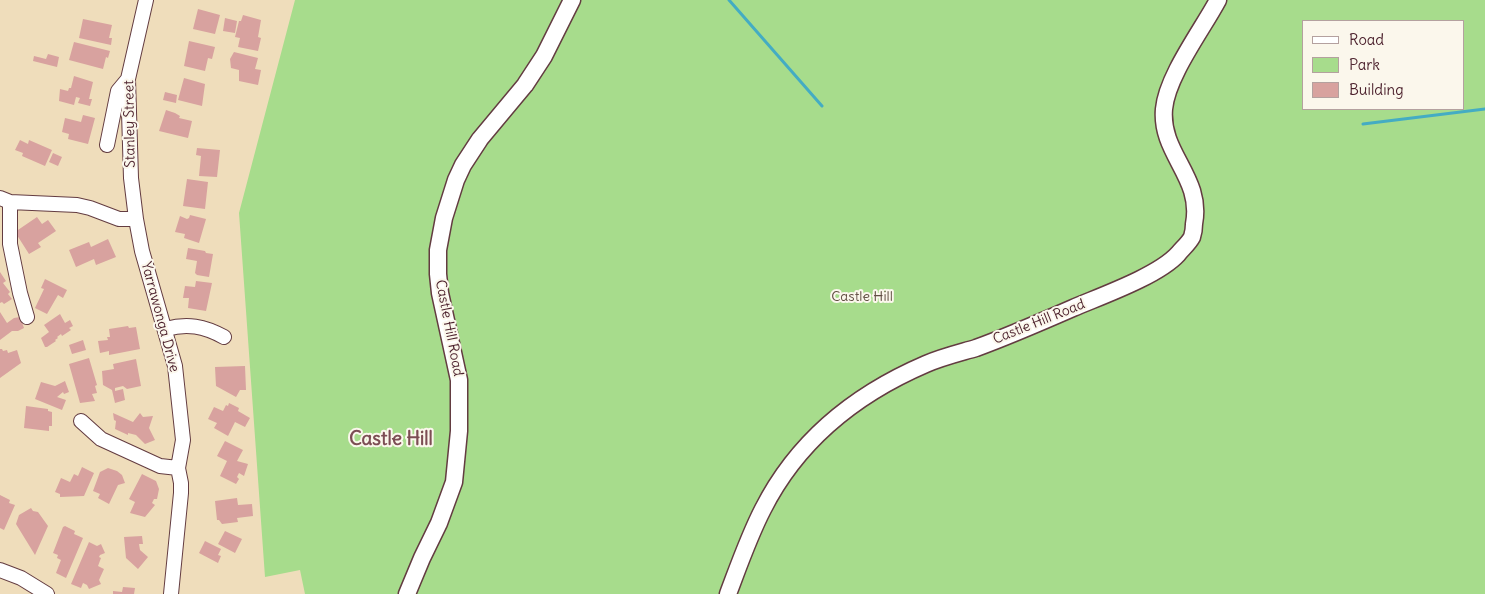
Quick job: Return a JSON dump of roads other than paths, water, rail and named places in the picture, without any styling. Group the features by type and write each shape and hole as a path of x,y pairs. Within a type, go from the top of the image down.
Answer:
{"main road":[{"name":"Castle Hill Road","path":"407,594 422,558 440,523 454,482 460,432 459,380 440,293 438,274 438,250 449,199 463,165 480,139 525,85 544,56 572,0"},
{"name":"Castle Hill Road","path":"728,594 744,549 763,508 781,478 818,432 848,407 878,387 901,375 929,363 1009,335 1125,286 1162,267 1176,256 1192,237 1197,210 1190,183 1170,146 1164,128 1164,109 1168,90 1174,77 1218,0"}],"street":[{"name":"Stanley Street","path":"136,220 131,178 128,79 146,0"},
{"path":"107,145 118,91 128,79"},
{"path":"27,317 5,244 5,200 77,205 119,219 136,220"},
{"name":"Yarrawonga Drive","path":"136,220 142,251 166,329 175,366 183,440 178,468 182,493 171,594"},
{"path":"166,329 177,326 197,326 211,330 224,337"},
{"path":"81,421 101,438 160,466 178,468"},
{"path":"0,570 21,578 47,594"}],"waterway":[{"path":"729,0 822,106"},
{"path":"1363,124 1485,109"}],"district":[{"name":"Castle Hill","path":"391,440"}]}
